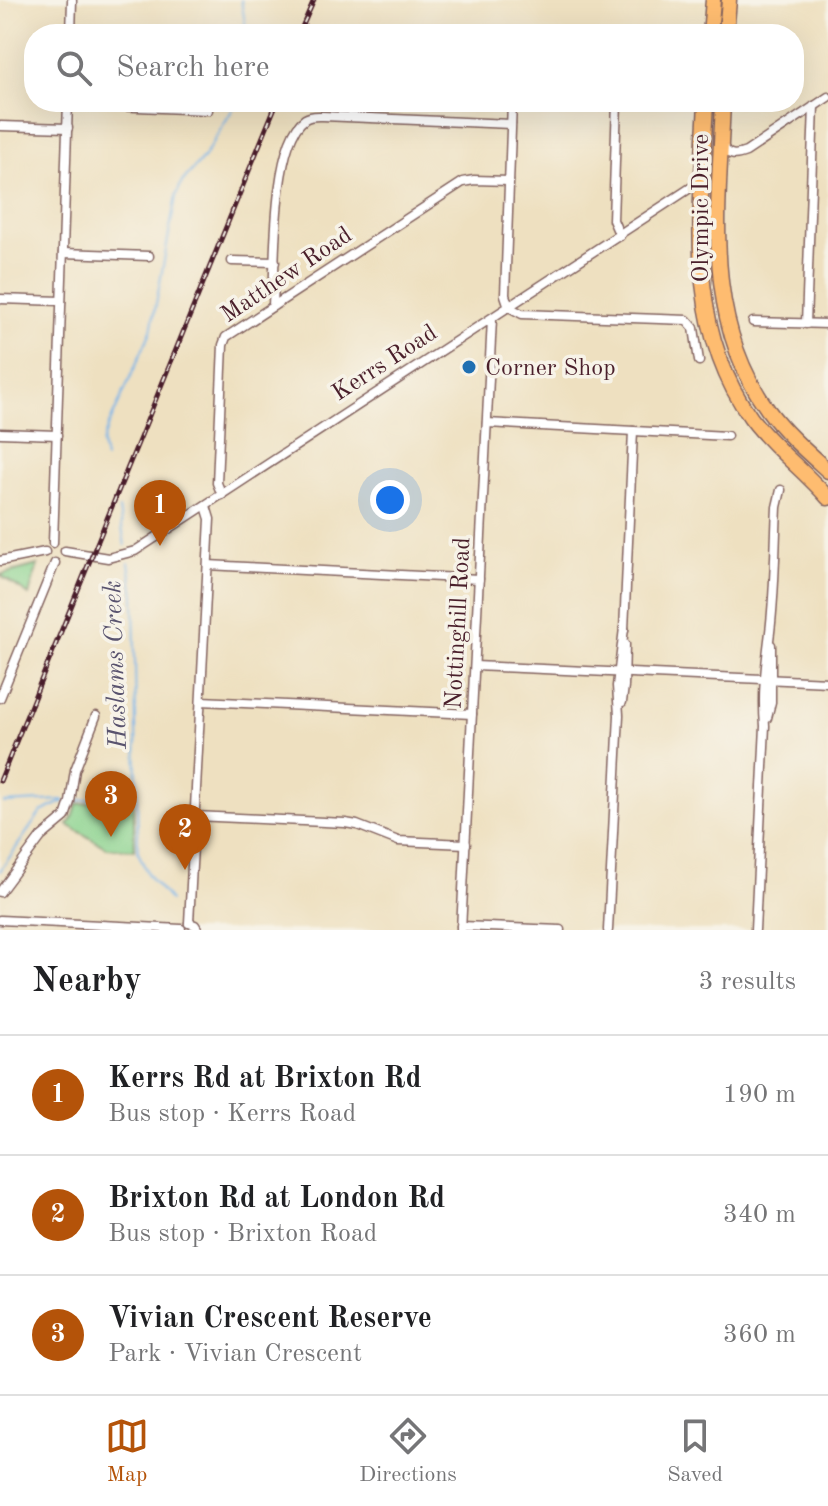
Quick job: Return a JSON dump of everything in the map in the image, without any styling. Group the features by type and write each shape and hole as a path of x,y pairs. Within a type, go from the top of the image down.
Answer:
{"highway":[{"path":"711,24 713,0"},
{"path":"727,24 729,0"},
{"name":"Olympic Drive","path":"705,112 701,273 715,347 750,417 828,498"},
{"name":"Olympic Drive","path":"723,112 718,243 720,291 727,326 750,381 770,413 828,471"},
{"path":"702,180 720,181"}],"street":[{"path":"71,24 72,0"},
{"path":"722,139 727,152 733,155 757,146 828,97"},
{"path":"806,324 814,106"},
{"path":"53,543 68,112"},
{"path":"512,112 505,295 509,307 522,314 687,320 694,328 699,361"},
{"path":"617,112 613,220 620,236"},
{"path":"273,306 280,172 300,124 307,117 511,124"},
{"path":"0,126 68,128"},
{"name":"Kerrs Road","path":"65,551 108,558 127,555 702,180"},
{"name":"Matthew Road","path":"222,495 217,483 223,342 228,335 463,182 509,181"},
{"path":"63,253 149,256"},
{"path":"232,261 275,262"},
{"path":"0,299 61,301"},
{"name":"Nottinghill Road","path":"461,928 492,319"},
{"path":"753,322 828,324"},
{"path":"487,423 727,436"},
{"path":"608,930 633,431"},
{"path":"0,433 57,435"},
{"path":"755,930 777,507 781,490"},
{"path":"0,920 50,926 181,930 189,923 210,519 206,506"},
{"path":"0,698 55,563 63,559 65,551 62,545 53,543 47,546 45,552 49,561 55,563"},
{"path":"0,561 45,552"},
{"path":"208,565 479,579"},
{"path":"475,666 828,682"},
{"path":"201,701 472,714"},
{"path":"0,892 41,837 65,817 75,770 96,716"},
{"path":"195,816 351,823 398,841 466,844"},
{"path":"189,923 198,930"},
{"path":"461,928 560,930"}],"green space":[{"path":"38,565 29,595 0,575"},
{"path":"133,800 135,850 107,848 68,825 77,804"}],"waterway":[{"name":"Haslams Creek","path":"241,0 245,24"},
{"name":"Haslams Creek","path":"105,459 102,444 105,434 151,331 176,196 182,182 204,157 231,112"},
{"name":"Haslams Creek","path":"119,509 125,546"},
{"name":"Haslams Creek","path":"129,563 134,595 138,852 148,875 170,901"},
{"path":"72,801 127,796 132,793 136,782"},
{"path":"4,803 62,800"},
{"path":"0,871 41,812 65,801"}],"railway":[{"path":"303,24 314,0"},
{"path":"0,781 273,112"}],"place":[{"name":"Corner Shop","path":"469,367"},
{"name":"Kerrs Rd at Brixton Rd","path":"160,546"},
{"name":"Vivian Crescent Reserve","path":"111,837"},
{"name":"Brixton Rd at London Rd","path":"185,870"}]}
